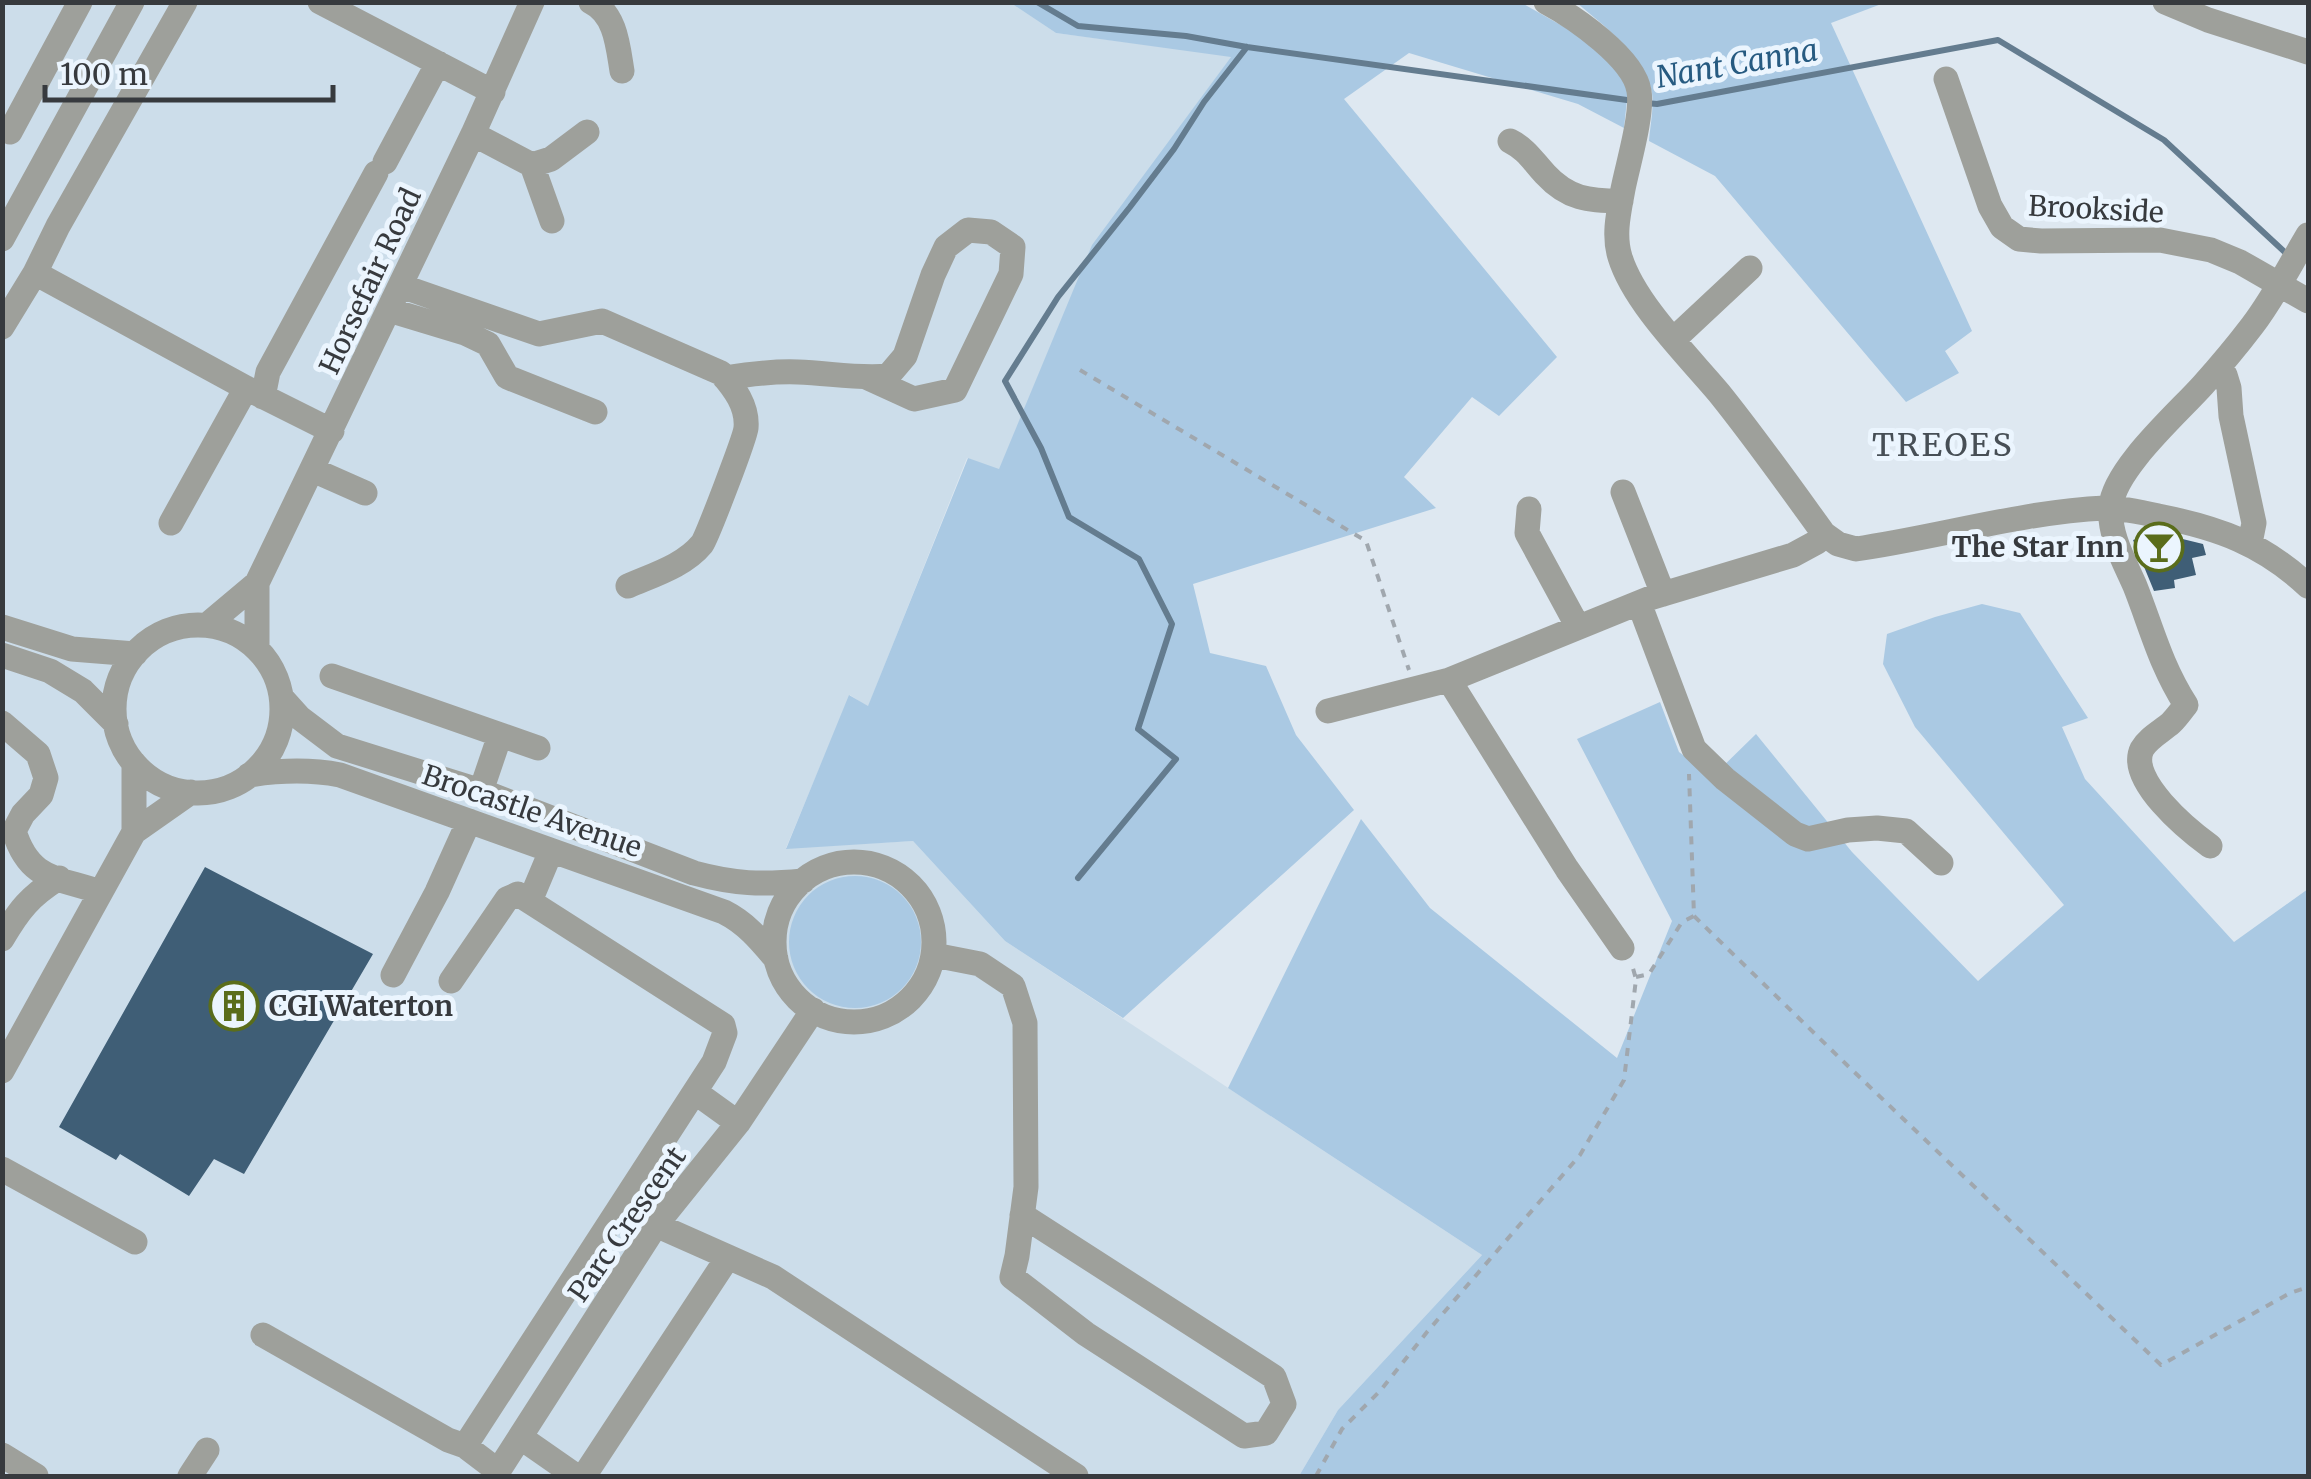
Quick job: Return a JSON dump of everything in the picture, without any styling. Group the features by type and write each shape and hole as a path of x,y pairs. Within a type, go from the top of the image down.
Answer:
{"street":[{"path":"10,132 80,2"},
{"path":"2,239 132,2"},
{"path":"2,327 36,273 58,226 184,2"},
{"path":"320,2 493,92"},
{"name":"Horsefair Road","path":"207,625 257,582 493,92 532,2"},
{"path":"1546,2 1596,36 1630,71 1639,101 1617,238 1620,256 1634,287 1749,430 1824,534 1838,544 1856,549 1972,526 2110,508 2196,524 2250,543 2308,586"},
{"path":"2165,2 2308,52"},
{"path":"599,4 614,30 622,70"},
{"path":"170,523 268,372 438,63"},
{"name":"Brookside","path":"1946,79 1990,206 2002,227 2019,238 2160,240 2212,250 2279,283"},
{"path":"532,166 551,159 587,132"},
{"path":"473,134 532,166 552,221"},
{"path":"1510,141 1528,152 1548,177 1572,194 1593,201 1620,201"},
{"path":"726,378 796,372 888,376 905,356 946,247 968,230 990,232 1013,247 1011,274 955,390 914,399 868,378"},
{"path":"2210,846 2181,824 2144,779 2139,758 2144,745 2186,705 2155,645 2114,535 2110,508 2114,490 2134,460 2256,322 2308,235"},
{"path":"1673,340 1750,268"},
{"path":"36,273 332,431"},
{"path":"2279,283 2308,301"},
{"path":"401,286 539,334 602,321 721,373 734,388 743,405 746,428 704,542 684,561 628,586"},
{"path":"389,310 465,332 488,344 507,377 595,412"},
{"path":"2220,366 2228,388 2254,523 2250,543"},
{"path":"313,470 365,493"},
{"path":"1623,492 1694,749 1795,834 1808,839 1848,830 1906,831 1941,863"},
{"path":"1529,510 1527,533 1578,627"},
{"path":"1328,712 1448,680 1651,598 1793,554 1824,534"},
{"name":"Horsefair Road","path":"257,582 257,648"},
{"path":"207,625 234,632 257,648 274,671 282,698 282,720 265,760 249,775 211,792 191,792 170,788 134,763 122,745 114,699 121,675 150,640 168,630 207,625"},
{"path":"2,627 72,649 135,654"},
{"path":"2,655 50,671 83,691 116,724"},
{"path":"332,676 538,748"},
{"path":"1448,680 1567,869 1622,948"},
{"name":"Brocastle Avenue","path":"282,698 300,718 337,746 480,791 694,873 753,884 803,881"},
{"path":"2,723 38,754 46,778 41,795 14,831 20,851 36,871 100,892"},
{"path":"480,791 500,736"},
{"path":"134,763 134,832"},
{"name":"Brocastle Avenue","path":"249,775 282,770 340,775 724,912 752,931 776,959"},
{"path":"2,1071 134,832 191,792"},
{"path":"393,975 469,822"},
{"path":"530,901 551,850"},
{"path":"863,862 903,878 918,894 929,912 934,955 927,976 898,1009 856,1022 833,1019 796,996 776,959 774,937 788,897 803,881 821,869 863,862"},
{"path":"2,939 35,893 59,878"},
{"path":"452,981 507,899 518,894 723,1025 725,1034 714,1062 465,1446"},
{"path":"934,955 980,964 1012,986 1024,1023 1026,1151 1022,1215 1012,1278 1086,1334 1244,1436 1266,1434 1284,1404 1274,1378 1022,1215"},
{"name":"Parc Crescent","path":"497,1474 656,1225 738,1123 813,1010"},
{"path":"695,1092 738,1123"},
{"path":"2,1169 135,1242"},
{"path":"656,1225 773,1277 1076,1476"},
{"path":"584,1476 728,1256"},
{"path":"263,1335 465,1446 497,1474"},
{"path":"520,1437 576,1476"},
{"path":"190,1476 207,1450"},
{"path":"2,1455 36,1476"}],"path":[{"path":"1080,370 1366,541 1415,688"},
{"path":"1694,749 1688,758 1694,916 2161,1365 2290,1293 2308,1287"},
{"path":"1636,978 1649,974 1682,922 1694,916"},
{"path":"1316,1476 1342,1429 1380,1391 1580,1154 1624,1080 1636,978 1622,948"}],"shaded area":[{"path":"1011,2 1056,33 1232,56 1093,245 999,470 967,458 868,707 850,695 786,848 913,841 1005,941 1482,1255 1338,1410 1299,1476 3,1476 3,3"},
{"path":"1011,3 1522,3 1596,45 1620,71 1628,90 1624,128 1578,104 1409,53 1344,99 1557,357 1499,416 1472,397 1404,477 1436,508 1193,584 1210,653 1266,666 1296,735 1354,810 1123,1018 1005,941 913,841 786,849 849,695 868,706 968,458 999,469 1092,245 1231,57 1056,33"},
{"path":"1577,3 1884,3 1831,23 1972,331 1945,351 1959,373 1906,402 1715,176 1649,141 1652,93 1648,80 1622,43"},
{"path":"1982,604 2020,613 2088,718 2062,727 2085,779 2234,942 2308,889 2308,1476 1299,1476 1338,1410 1482,1255 1228,1088 1361,819 1430,908 1617,1058 1672,921 1577,739 1660,702 1679,752 1712,777 1756,734 1852,852 1978,981 2064,905 1915,727 1883,664 1887,634"},
{"path":"855,876 892,887 910,905 921,942 910,979 892,997 855,1008 818,997 800,979 789,942 800,905 818,887"}],"building":[{"path":"2158,533 2203,544 2206,555 2192,558 2196,575 2174,580 2175,588 2154,591 2133,540"},
{"name":"CGI Waterton","path":"205,867 373,954 244,1174 214,1159 189,1196 120,1154 116,1160 59,1127"}],"waterway":[{"name":"Nant Canna","path":"1037,2 1078,26 1186,36 1634,101"},
{"name":"Nant Canna","path":"1646,103 1998,40 2164,140 2289,256"},
{"path":"1078,878 1176,759 1138,729 1172,624 1139,559 1069,517 1041,448 1005,381 1058,297 1174,149 1247,47"}],"place":[{"name":"The Star Inn","path":"2159,547"},
{"name":"CGI Waterton","path":"234,1006"}],"district":[{"name":"TREOES","path":"1943,445"}]}
